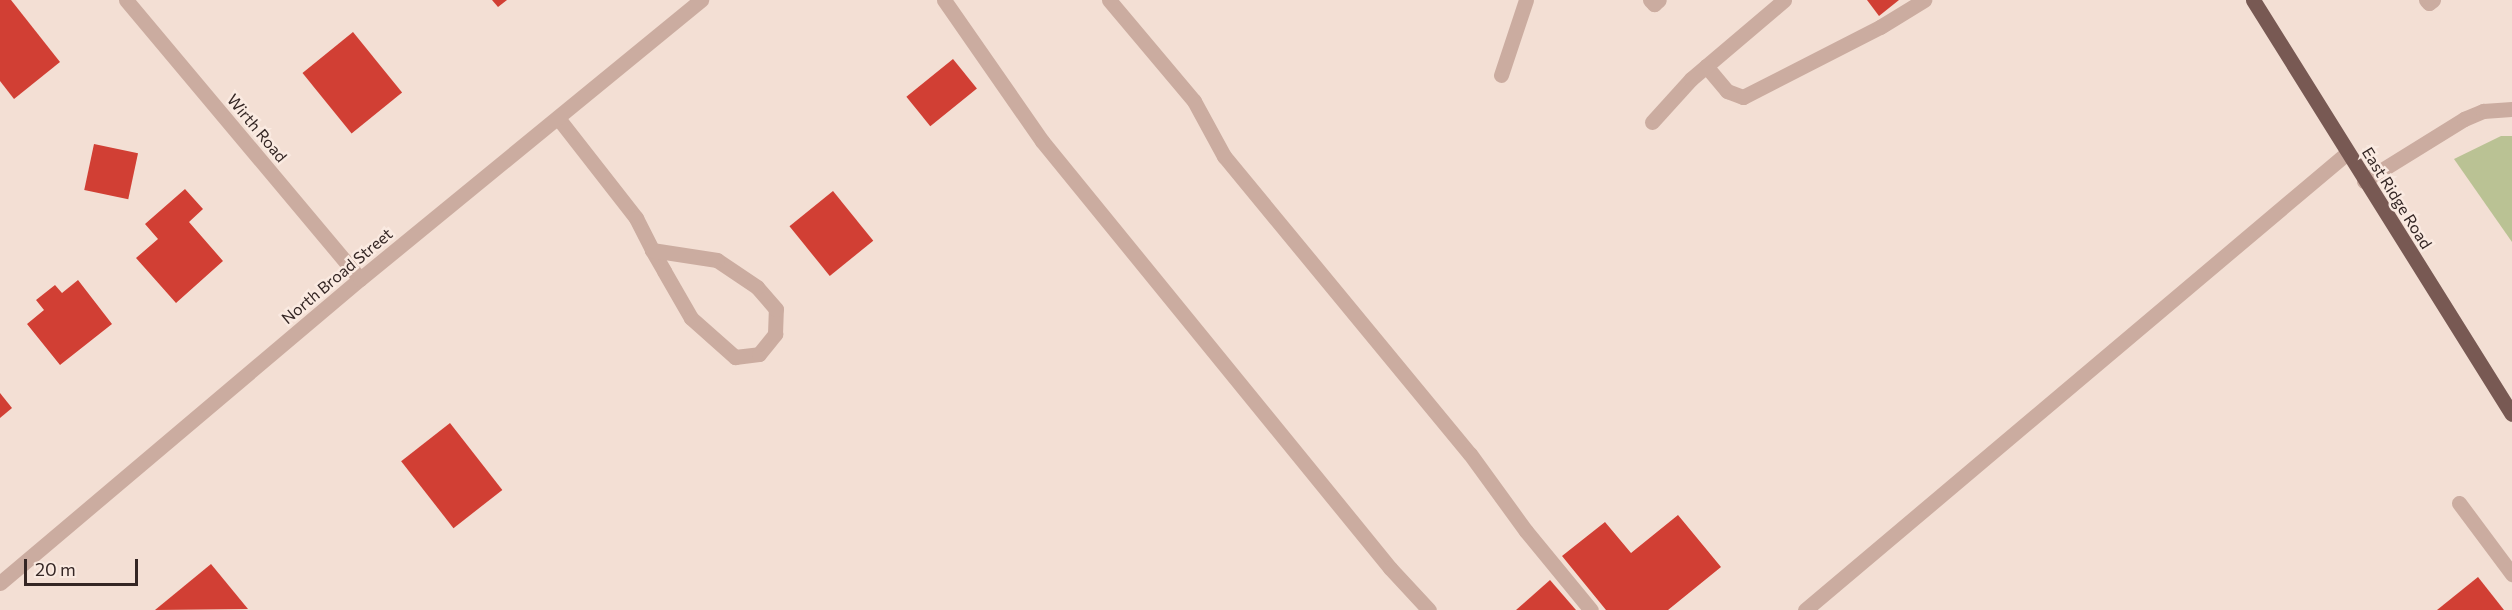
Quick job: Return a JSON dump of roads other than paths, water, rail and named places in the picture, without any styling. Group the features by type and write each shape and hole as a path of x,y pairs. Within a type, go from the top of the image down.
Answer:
{"main road":[{"name":"East Ridge Road","path":"2253,0 2364,181 2512,414"}],"street":[{"name":"Wirth Road","path":"126,0 360,279"},
{"name":"North Broad Street","path":"0,583 360,279 700,0"},
{"path":"944,0 1042,141 1390,568 1429,610"},
{"path":"1109,0 1194,101 1224,156 1470,454 1526,531 1591,610"},
{"path":"1501,75 1526,0"},
{"path":"1652,122 1706,66 1784,0"},
{"path":"1706,66 1727,91 1743,97 1880,27 1924,0"},
{"path":"2426,0 2429,3 2433,0"},
{"path":"2364,181 2464,119 2483,111 2512,109"},
{"path":"558,118 636,218 652,250 691,318 715,342 735,357 759,354 775,334 776,309 757,287 717,260 652,250"},
{"path":"1805,610 2347,153"},
{"path":"2459,503 2507,557 2512,574"}]}
